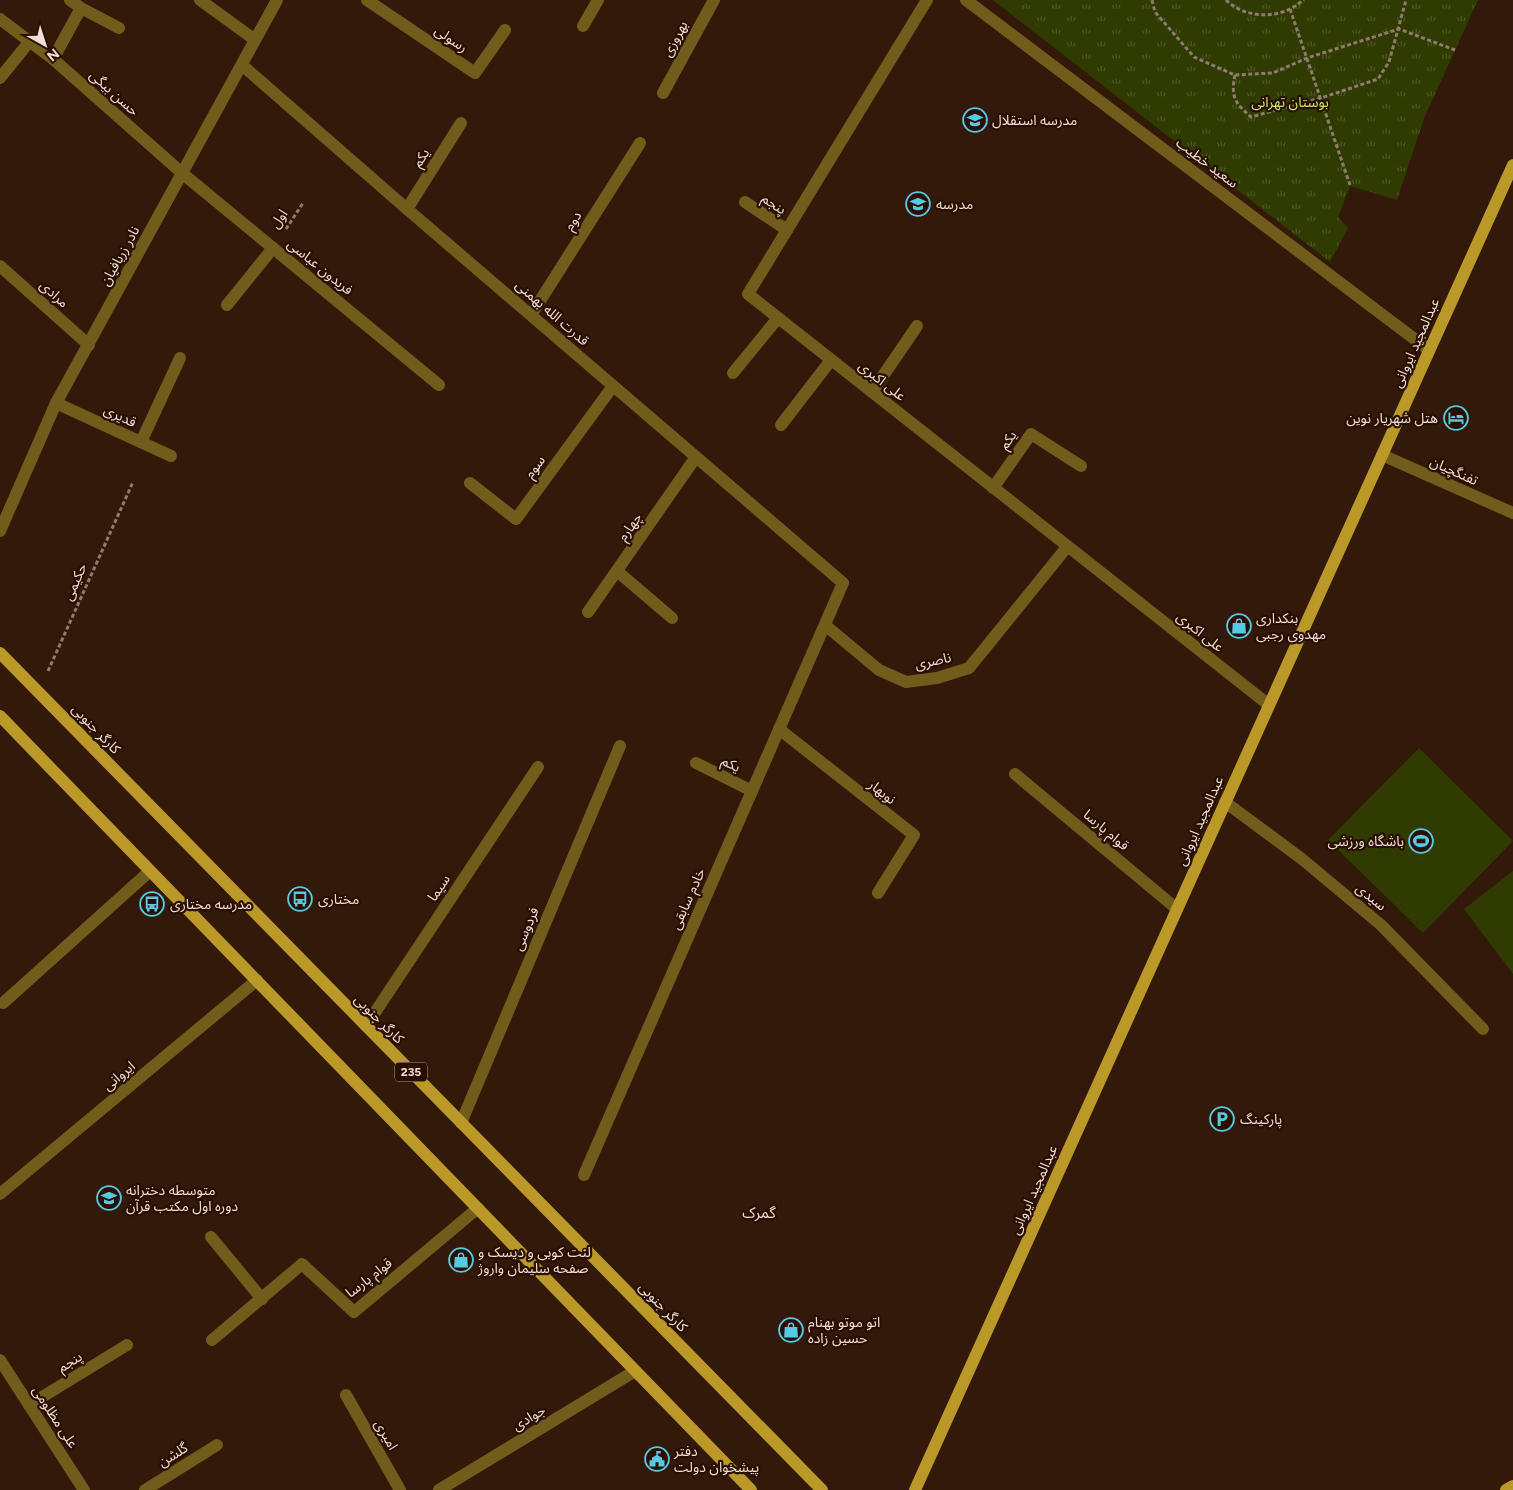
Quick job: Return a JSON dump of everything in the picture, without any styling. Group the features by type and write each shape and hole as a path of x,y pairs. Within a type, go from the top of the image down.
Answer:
{"main road":[{"name":"عبدالمجید ایروانی","path":"915,1490 1513,165"},
{"name":"کارگر جنوبی","path":"0,653 822,1490"},
{"path":"0,716 751,1490"},
{"path":"1506,1490 1513,1486"}],"street":[{"path":"70,0 119,28"},
{"path":"200,0 255,40"},
{"name":"نادر زربافیان","path":"0,531 56,403 278,0"},
{"name":"رسولی","path":"367,0 475,73 504,30"},
{"path":"583,26 598,0"},
{"name":"بهروزی","path":"663,93 714,0"},
{"name":"علی اکبری","path":"928,0 748,294 1269,705"},
{"name":"سعید خطیب","path":"966,0 1429,350"},
{"path":"53,59 81,8"},
{"name":"حسن بیگی","path":"0,19 53,59 182,174"},
{"path":"0,78 30,41"},
{"name":"قدرت الله بهمنی","path":"242,65 843,583"},
{"name":"یکم","path":"407,209 461,124"},
{"name":"دوم","path":"531,315 640,143"},
{"name":"فریدون عباسی","path":"182,174 439,385"},
{"name":"پنجم","path":"745,202 787,230"},
{"path":"227,305 272,248"},
{"name":"مرادی","path":"0,266 89,345"},
{"path":"733,373 778,318"},
{"path":"872,392 917,326"},
{"path":"141,442 180,358"},
{"path":"781,425 831,360"},
{"name":"سوم","path":"470,483 516,519 613,386"},
{"name":"قدیری","path":"56,403 171,456"},
{"name":"یکم","path":"993,488 1031,434 1081,466"},
{"name":"تفنگچیان","path":"1382,455 1513,513"},
{"name":"چهارم","path":"588,612 696,457"},
{"name":"ناصری","path":"825,625 878,670 906,682 937,678 969,668 1068,547"},
{"path":"617,571 672,618"},
{"name":"خادم سابقی","path":"584,1175 843,583"},
{"name":"نوبهار","path":"779,729 914,835 878,893"},
{"name":"فردوسی","path":"461,1122 620,746"},
{"name":"یکم","path":"696,763 752,791"},
{"name":"سیما","path":"366,1026 538,767"},
{"name":"قوام پارسا","path":"1015,774 1177,909"},
{"name":"سیدی","path":"1225,802 1302,859 1381,925 1483,1029"},
{"path":"3,1003 150,870"},
{"name":"ایروانی","path":"0,1194 256,980"},
{"name":"قوام پارسا","path":"212,1340 302,1264 354,1312 478,1208"},
{"path":"211,1237 262,1299"},
{"name":"پنجم","path":"29,1405 127,1345"},
{"name":"علی مظلومی","path":"0,1360 84,1490"},
{"name":"جوادی","path":"439,1490 635,1371"},
{"name":"امیری","path":"346,1395 400,1490"},
{"name":"گلشن","path":"146,1490 217,1445"}],"path":[{"path":"1152,0 1155,12 1194,57 1235,75 1273,73 1307,58 1399,29 1455,50"},
{"path":"1226,0 1249,13 1270,15 1290,9 1304,0"},
{"path":"1235,75 1232,86 1237,105 1251,118 1320,98 1378,78 1389,62 1406,0"},
{"path":"1290,9 1350,185"},
{"name":"اول","path":"272,248 303,203"},
{"name":"حکیمی","path":"38,692 133,482"}],"green space":[{"name":"بوستان تهرانی","path":"993,0 1478,0 1425,116 1397,200 1350,186 1338,217 1348,228 1330,262"},
{"name":"باشگاه ورزشی","path":"1419,748 1513,841 1423,933 1328,840"},
{"path":"1513,871 1513,974 1464,909"}],"place":[{"name":"مدرسه استقلال","path":"975,120"},
{"name":"مدرسه","path":"918,204"},
{"name":"هتل شهریار نوین","path":"1456,418"},
{"name":"بنکداری مهدوی رجبی","path":"1239,626"},
{"name":"باشگاه ورزشی","path":"1421,841"},
{"name":"مختاری","path":"300,899"},
{"name":"مدرسه مختاری","path":"152,904"},
{"name":"پارکینگ","path":"1222,1119"},
{"name":"متوسطه دخترانه دوره اول مکتب قرآن","path":"109,1198"},
{"name":"لنت کوبی و دیسک و صفحه سلیمان واروژ","path":"461,1260"},
{"name":"اتو موتو بهنام حسین زاده","path":"791,1330"},
{"name":"دفتر پیشخوان دولت","path":"657,1459"}],"district":[{"name":"گمرک","path":"759,1213"}]}
